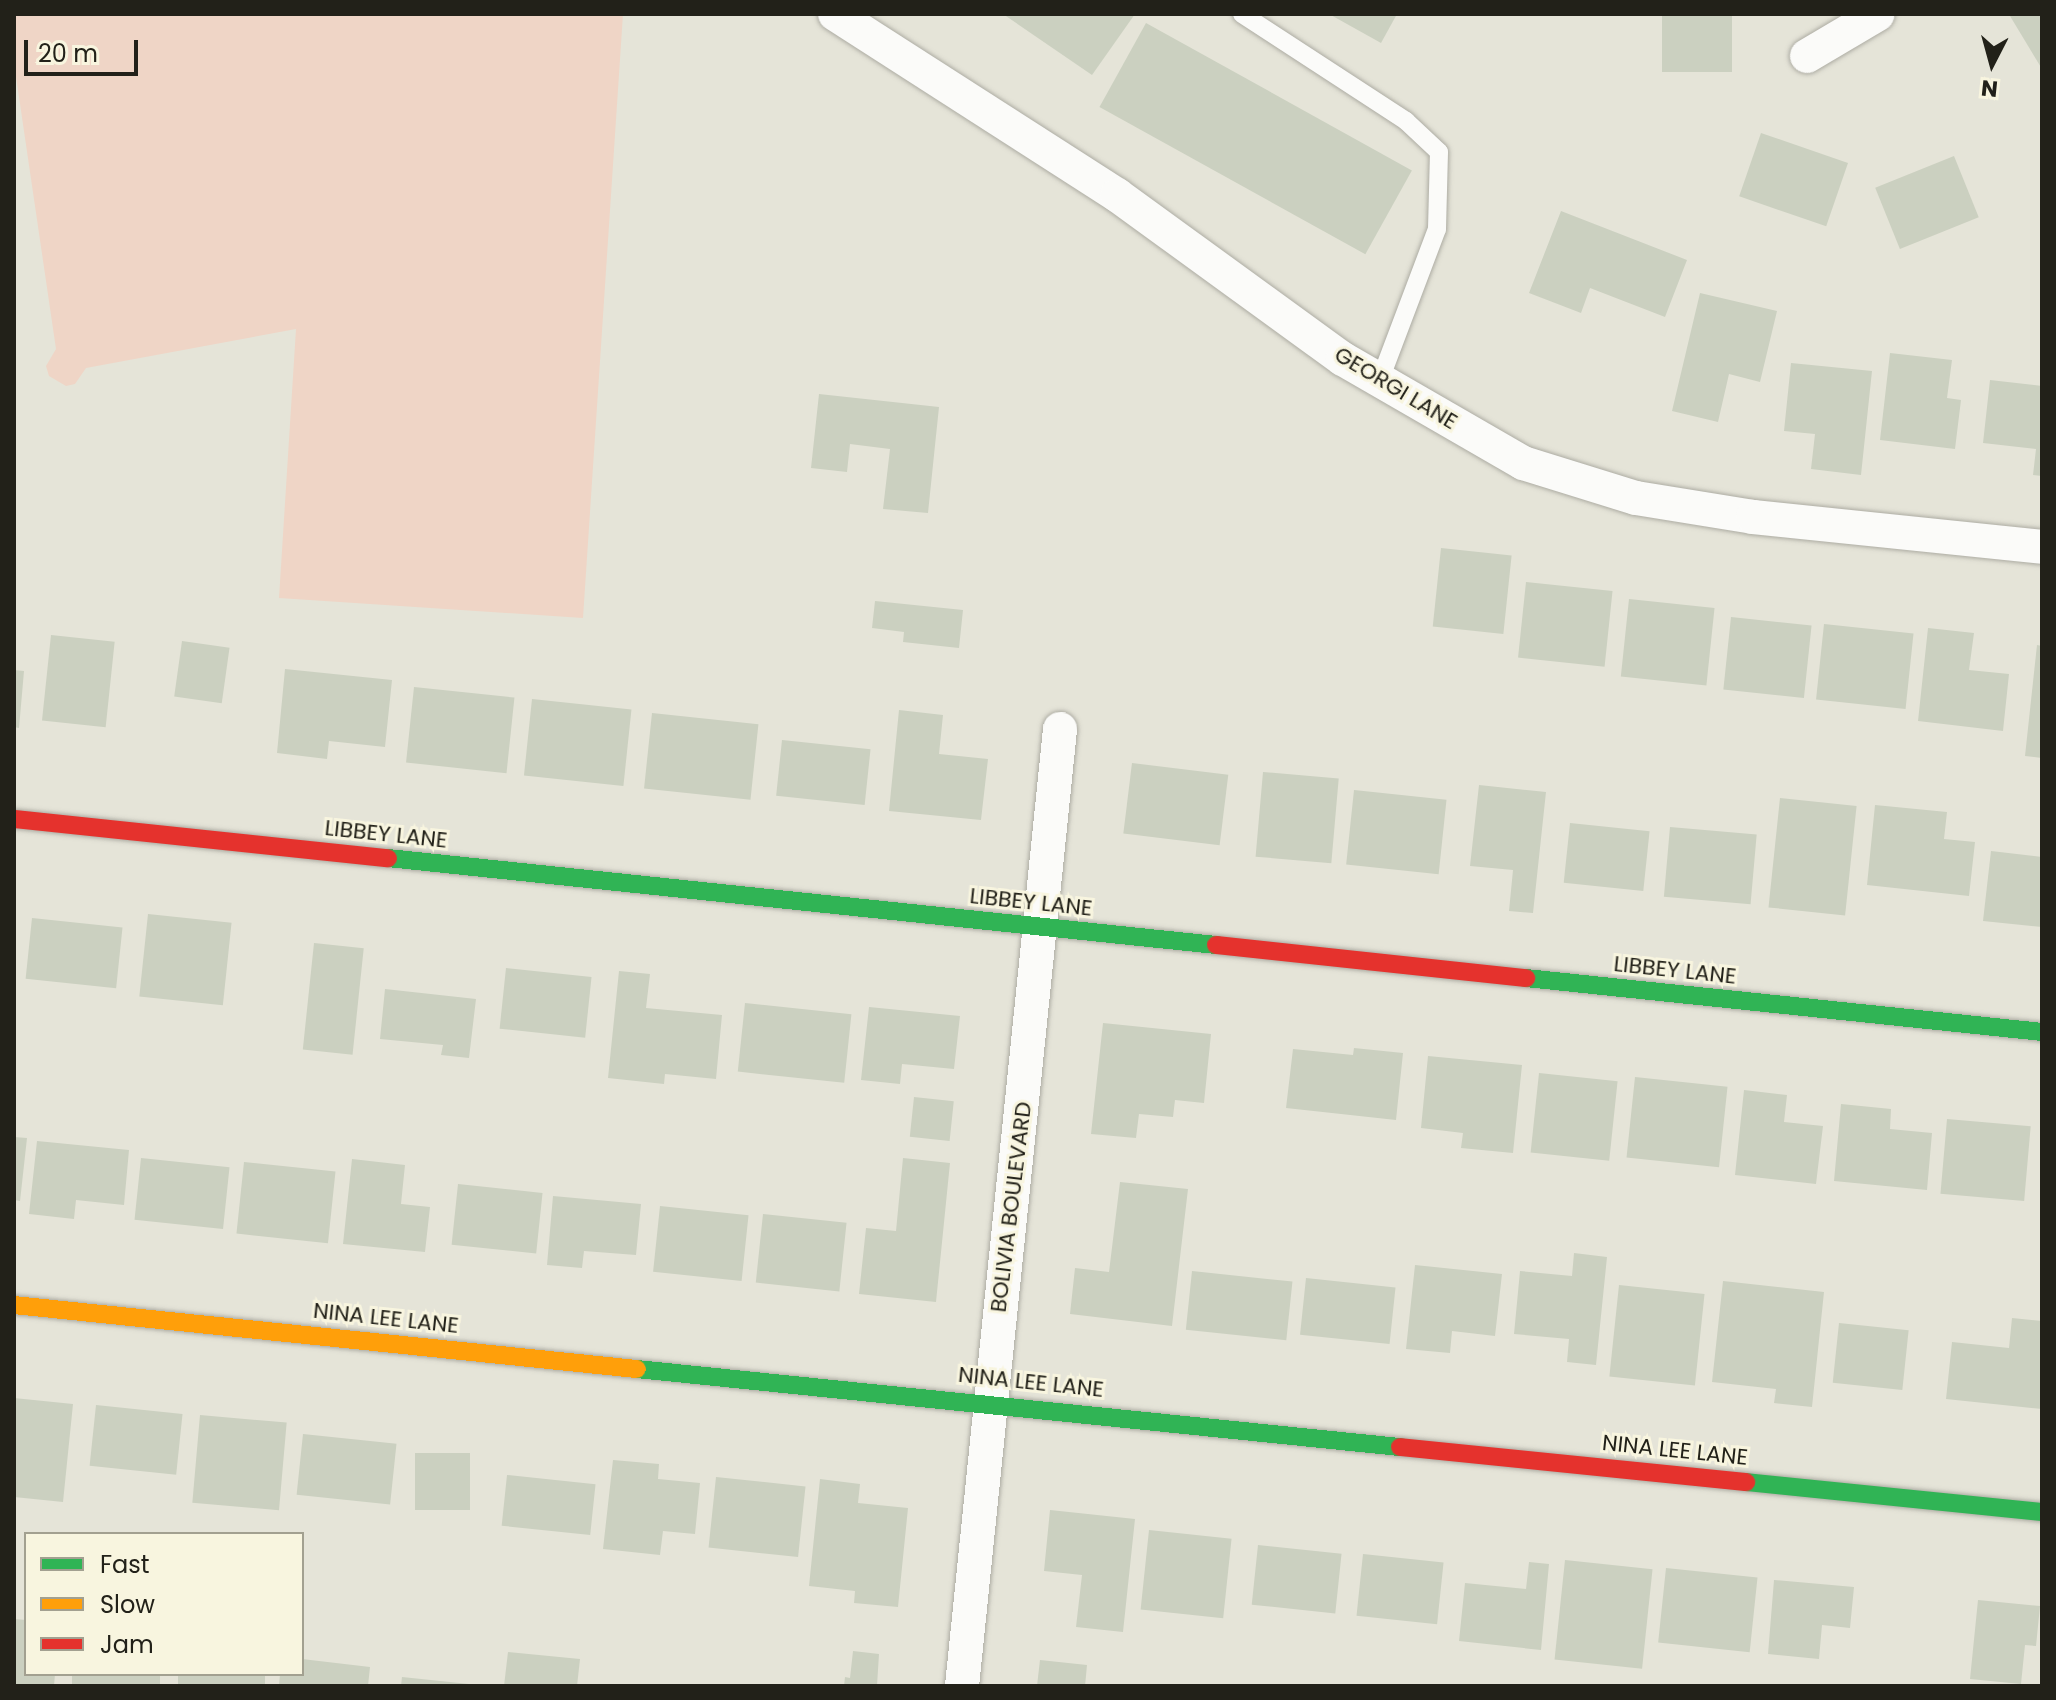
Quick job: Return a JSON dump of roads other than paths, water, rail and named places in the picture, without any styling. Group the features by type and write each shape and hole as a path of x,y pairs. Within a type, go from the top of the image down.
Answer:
{"street":[{"name":"GEORGI LANE","path":"835,14 1117,195 1343,359 1523,463 1636,498 1753,517 2042,547"},
{"path":"1807,56 1878,14"},
{"name":"BOLIVIA BOULEVARD","path":"962,1686 988,1401 1060,729"},
{"name":"LIBBEY LANE","path":"14,819 2042,1032"},
{"name":"NINA LEE LANE","path":"14,1305 988,1401 2042,1512"}],"lane":[{"path":"1242,14 1406,121 1439,152 1437,229 1380,380"}]}
